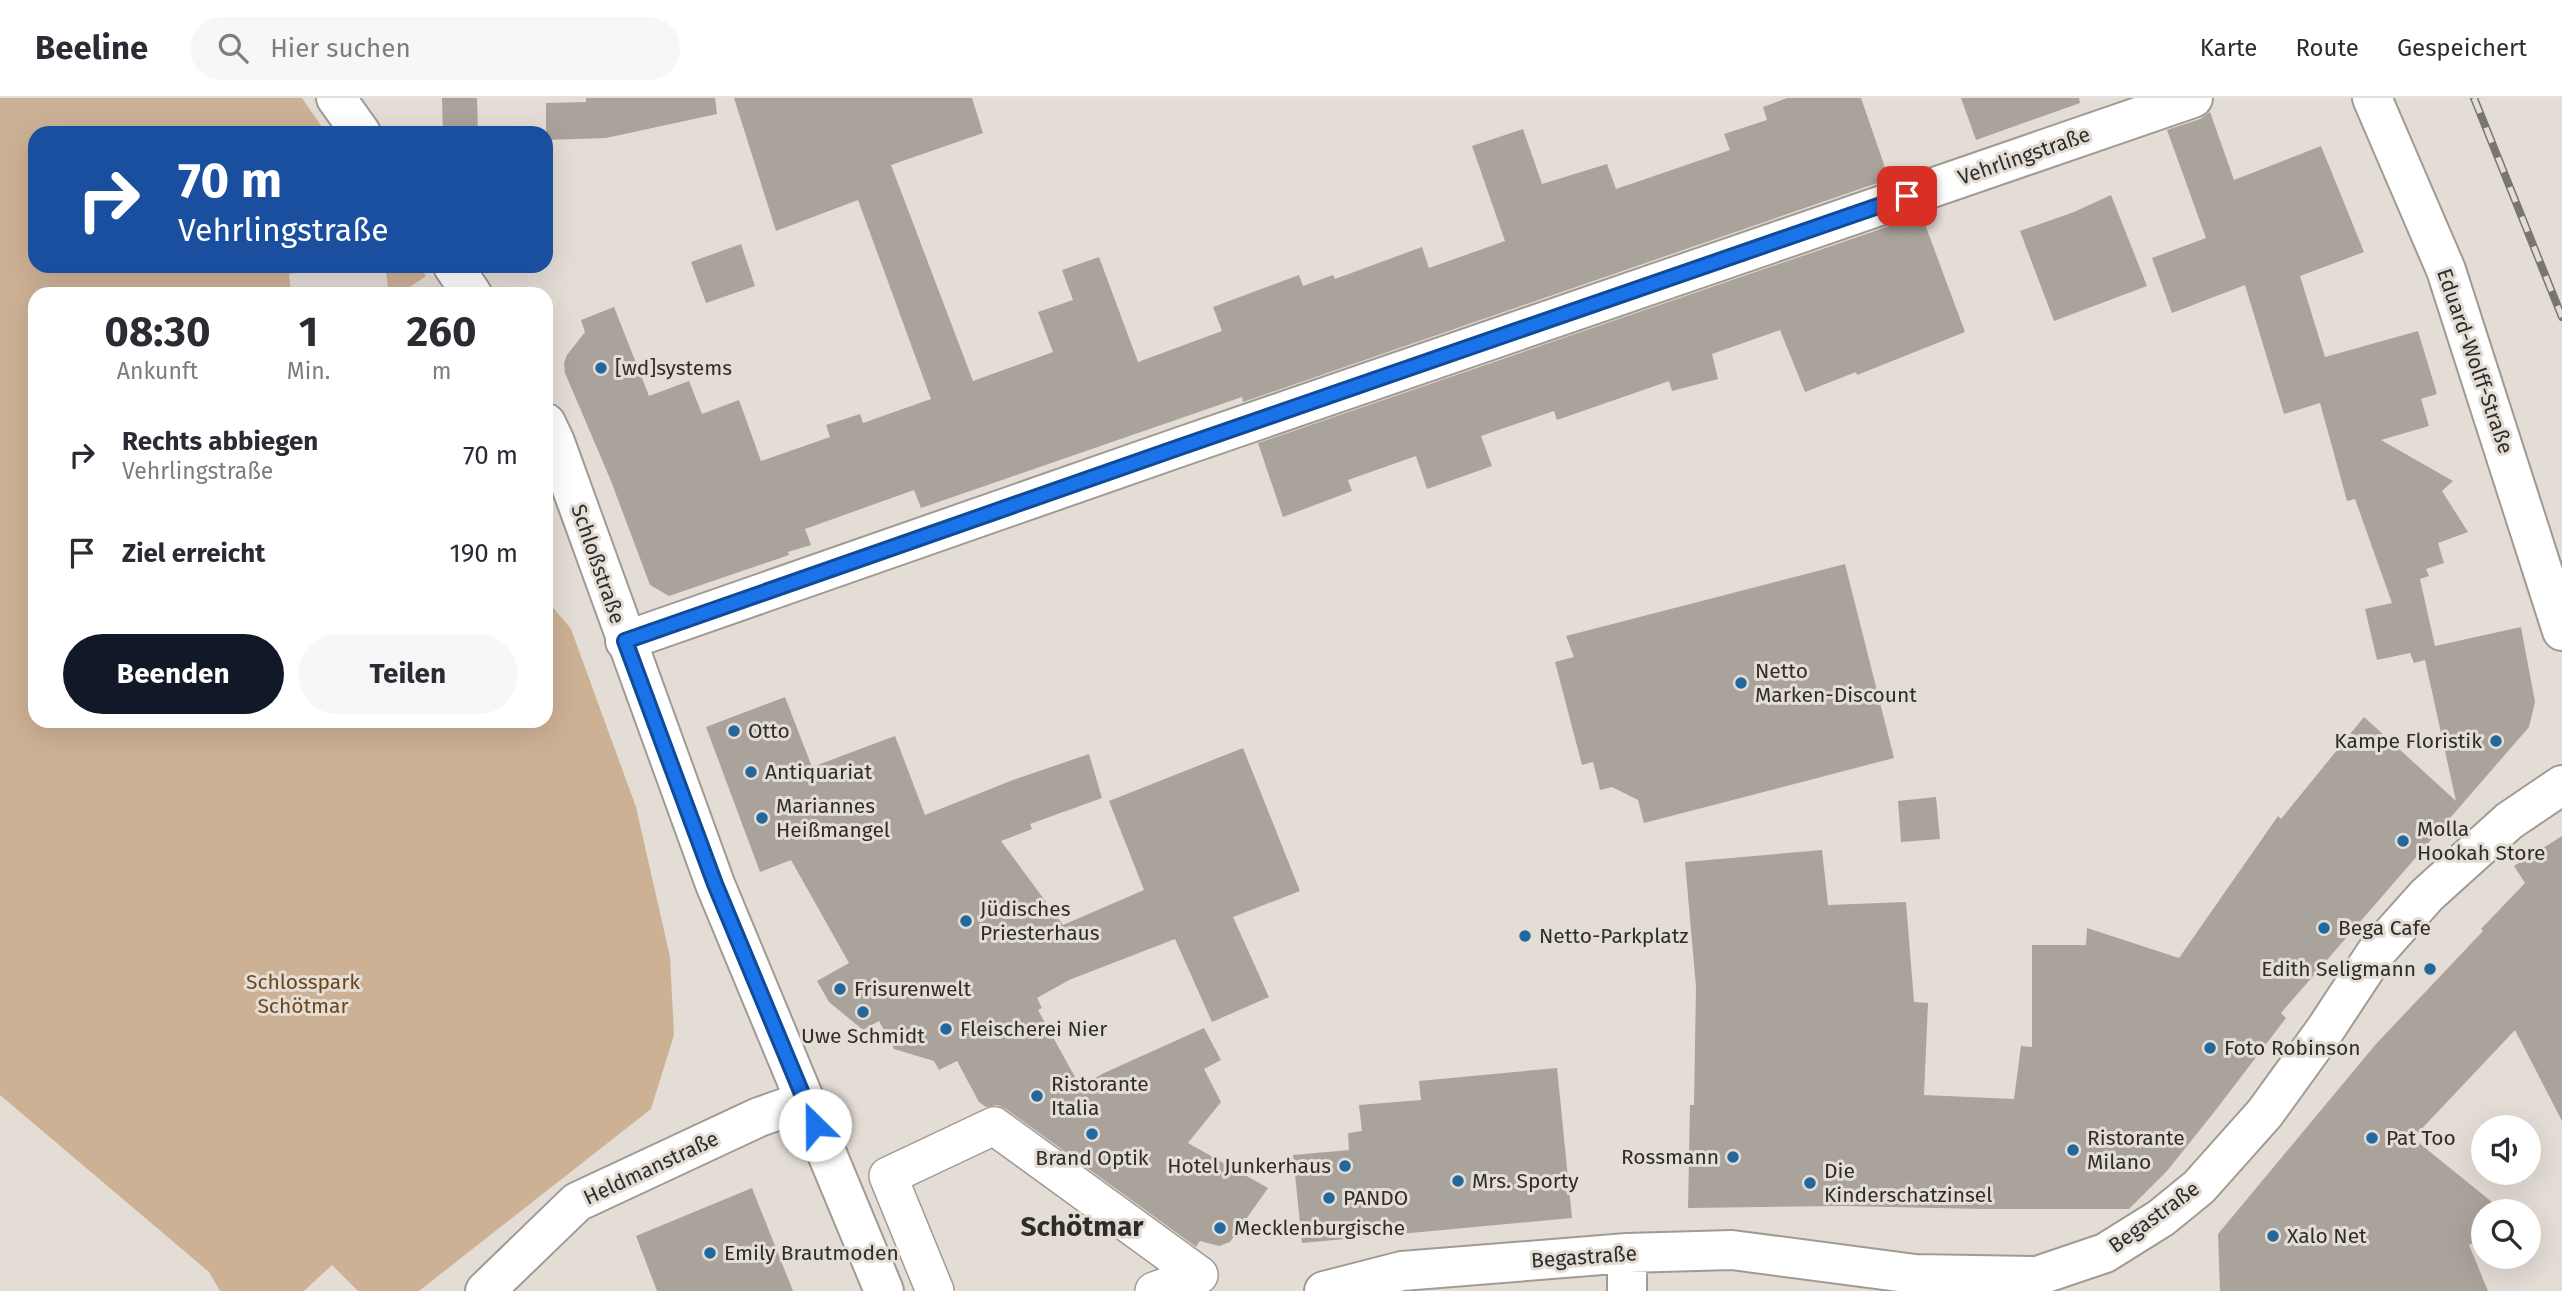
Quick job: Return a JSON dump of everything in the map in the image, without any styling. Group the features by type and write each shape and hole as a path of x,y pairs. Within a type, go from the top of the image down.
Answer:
{"street":[{"path":"337,98 356,126"},
{"name":"Vehrlingstraße","path":"625,641 1193,442 2193,98"},
{"name":"Eduard-Wolff-Straße","path":"2372,98 2446,270 2562,631"},
{"name":"Schloßstraße","path":"553,438 715,884 884,1291"},
{"name":"Begastraße","path":"1324,1291 1402,1270 1627,1253 1732,1250 1915,1274 2037,1284 2105,1253 2161,1218 2199,1188 2265,1113 2325,1030 2377,951 2418,905 2508,821 2562,785"},
{"name":"Heldmanstraße","path":"485,1291 577,1202 759,1117 805,1101"},
{"path":"935,1291 888,1176 994,1126 1199,1275 1154,1291"},
{"path":"1627,1253 1627,1291"}],"green space":[{"name":"Schlosspark Schötmar","path":"0,98 302,98 321,126 28,126 28,273 296,273 289,274 290,287 28,287 28,728 553,728 553,607 571,629 636,807 670,957 674,1035 651,1109 419,1291 358,1291 332,1265 304,1291 220,1291 209,1272 0,1095"},
{"path":"386,273 424,273 426,276 410,287 388,287"}],"building":[{"path":"442,98 477,98 478,126 443,126"},
{"path":"586,98 715,98 717,114 606,138 553,140 553,126 546,126 546,103 586,102"},
{"path":"734,98 972,98 983,133 891,165 973,381 1053,352 1038,312 1073,300 1062,270 1099,257 1138,362 1222,331 1213,307 1299,275 1303,286 1333,275 1335,279 1422,247 1429,268 1505,241 1472,146 1523,129 1542,184 1607,164 1616,189 1730,150 1724,134 1767,120 1763,107 1787,98 1861,98 1889,179 1243,402 1242,397 921,508 914,490 805,529 811,545 788,552 789,555 669,596 650,585 611,481 565,373 567,355 585,332 581,320 614,307 649,396 689,381 702,414 739,400 761,461 830,437 826,425 860,414 863,423 931,399 858,200 776,231"},
{"path":"1961,98 2079,98 2080,103 1976,140"},
{"path":"2210,112 2234,180 2321,146 2364,252 2300,276 2325,357 2418,331 2437,394 2421,399 2429,426 2381,440 2453,481 2442,491 2468,532 2438,543 2444,563 2426,569 2429,576 2420,579 2435,646 2521,627 2535,702 2529,727 2281,1013 2286,1018 2215,1111 2167,1171 2129,1209 1842,1206 1688,1208 1690,1105 1694,1105 1696,987 1685,862 1822,850 1828,905 1906,902 1914,1002 1928,1003 1924,1095 2014,1099 2021,1046 2032,1047 2032,945 2086,945 2087,928 2179,958 2278,816 2281,819 2364,717 2456,801 2425,660 2414,663 2410,653 2377,660 2365,609 2392,603 2355,499 2347,501 2320,403 2284,414 2245,285 2172,313 2152,258 2206,238 2167,130 2200,119"},
{"path":"2111,195 2147,286 2054,321 2020,231 2074,212"},
{"path":"1923,219 1965,332 1857,375 1856,372 1805,392 1780,330 1712,354 1718,379 1672,391 1669,381 1557,420 1554,411 1481,436 1492,466 1427,489 1416,456 1348,480 1352,491 1283,517 1258,443 1904,221 1905,225"},
{"path":"741,244 755,286 706,303 691,262"},
{"name":"Netto Marken-Discount","path":"1845,564 1894,758 1644,823 1638,800 1612,787 1600,790 1593,762 1582,765 1555,662 1574,657 1566,636"},
{"path":"785,697 812,767 895,736 925,815 1013,780 1089,754 1102,798 1030,824 1032,829 1001,841 1063,925 1144,890 1109,801 1243,748 1300,891 1233,917 1269,997 1212,1022 1175,939 1069,980 1037,998 1042,1008 1038,1010 1080,1086 1204,1028 1221,1060 1204,1069 1221,1102 1188,1143 1268,1188 1230,1242 1219,1246 1200,1241 1196,1247 1006,1109 997,1105 986,1107 979,1102 957,1061 939,1070 934,1061 894,1049 879,1021 863,1030 829,1002 817,981 849,963 791,860 760,872 706,727"},
{"path":"1936,797 1940,839 1901,842 1898,801"},
{"path":"2562,836 2562,1121 2515,1030 2413,1138 2488,1199 2471,1199 2469,1245 2471,1269 2479,1269 2488,1291 2220,1291 2218,1234 2376,1044 2525,883 2514,866"},
{"path":"1557,1068 1572,1218 1302,1243 1293,1155 1349,1150 1348,1133 1362,1131 1359,1105 1421,1100 1419,1081"},
{"name":"Emily Brautmoden","path":"752,1188 793,1291 657,1291 636,1236"}],"railway":[{"path":"2474,98 2562,317"}],"place":[{"name":"[wd]systems","path":"601,368"},
{"name":"Netto Marken-Discount","path":"1741,683"},
{"name":"Otto","path":"734,731"},
{"name":"Kampe Floristik","path":"2496,741"},
{"name":"Antiquariat","path":"751,772"},
{"name":"Mariannes Heißmangel","path":"762,818"},
{"name":"Molla Hookah Store","path":"2403,841"},
{"name":"Jüdisches Priesterhaus","path":"966,921"},
{"name":"Bega Cafe","path":"2324,928"},
{"name":"Netto-Parkplatz","path":"1525,936"},
{"name":"Edith Seligmann","path":"2430,969"},
{"name":"Frisurenwelt","path":"840,989"},
{"name":"Uwe Schmidt","path":"863,1012"},
{"name":"Fleischerei Nier","path":"946,1029"},
{"name":"Foto Robinson","path":"2210,1048"},
{"name":"Ristorante Italia","path":"1037,1096"},
{"name":"Brand Optik","path":"1092,1134"},
{"name":"Pat Too","path":"2372,1138"},
{"name":"Ristorante Milano","path":"2073,1150"},
{"name":"Rossmann","path":"1733,1157"},
{"name":"Hotel Junkerhaus","path":"1345,1166"},
{"name":"Mrs. Sporty","path":"1458,1181"},
{"name":"Die Kinderschatzinsel","path":"1810,1183"},
{"name":"PANDO","path":"1329,1198"},
{"name":"Mecklenburgische","path":"1220,1228"},
{"name":"Xalo Net","path":"2273,1236"},
{"name":"Emily Brautmoden","path":"710,1253"}],"district":[{"name":"Schötmar","path":"1082,1226"}],"route":[{"path":"815,1125 715,884 625,641 1907,196"}]}
